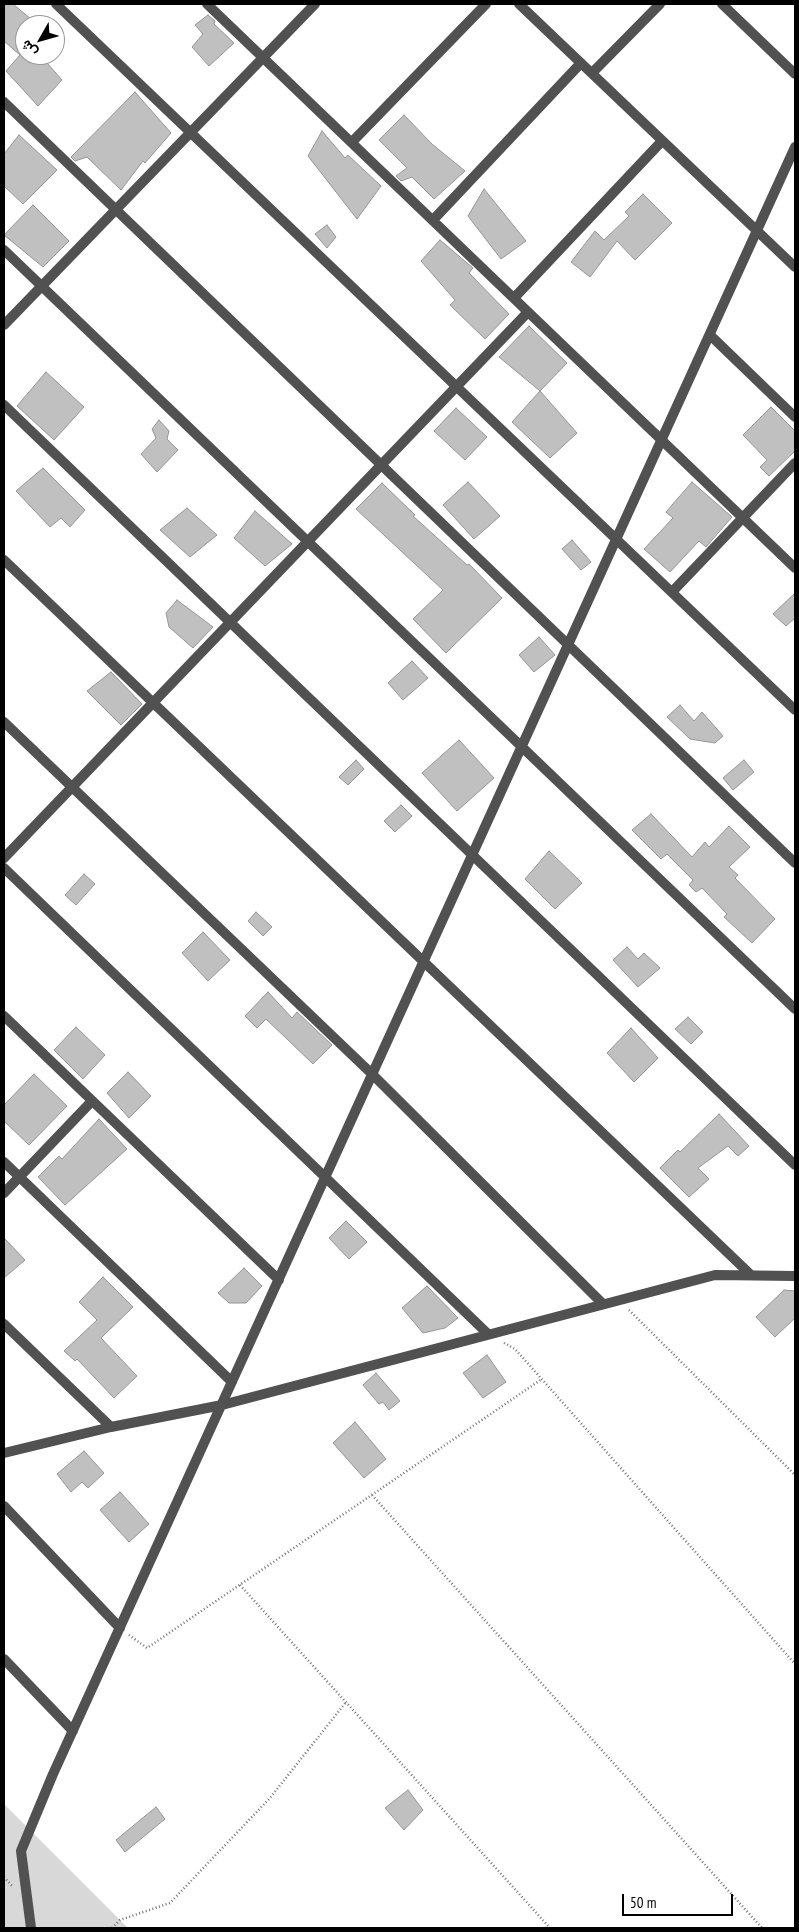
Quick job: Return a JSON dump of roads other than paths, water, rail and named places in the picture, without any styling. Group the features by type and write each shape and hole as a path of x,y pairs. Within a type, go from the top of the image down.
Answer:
{"street":[{"path":"56,4 795,710"},
{"path":"207,4 795,568"},
{"path":"4,325 314,4"},
{"path":"352,142 486,4"},
{"path":"519,4 795,267"},
{"path":"592,73 660,4"},
{"path":"722,4 795,74"},
{"path":"433,220 581,63"},
{"path":"4,102 795,863"},
{"path":"514,298 662,141"},
{"path":"31,1928 21,1851 73,1731 795,147"},
{"path":"4,250 795,1009"},
{"path":"4,858 528,312"},
{"path":"710,335 795,417"},
{"path":"4,404 795,1165"},
{"path":"672,592 795,463"},
{"path":"4,560 751,1275"},
{"path":"4,722 372,1074 603,1304"},
{"path":"4,868 488,1334"},
{"path":"4,1016 278,1280"},
{"path":"4,1193 92,1101"},
{"path":"4,1162 232,1382"},
{"path":"4,1454 111,1427 222,1405 715,1275 795,1276"},
{"path":"4,1324 111,1427"},
{"path":"4,1506 120,1628"},
{"path":"4,1659 73,1731"}]}
